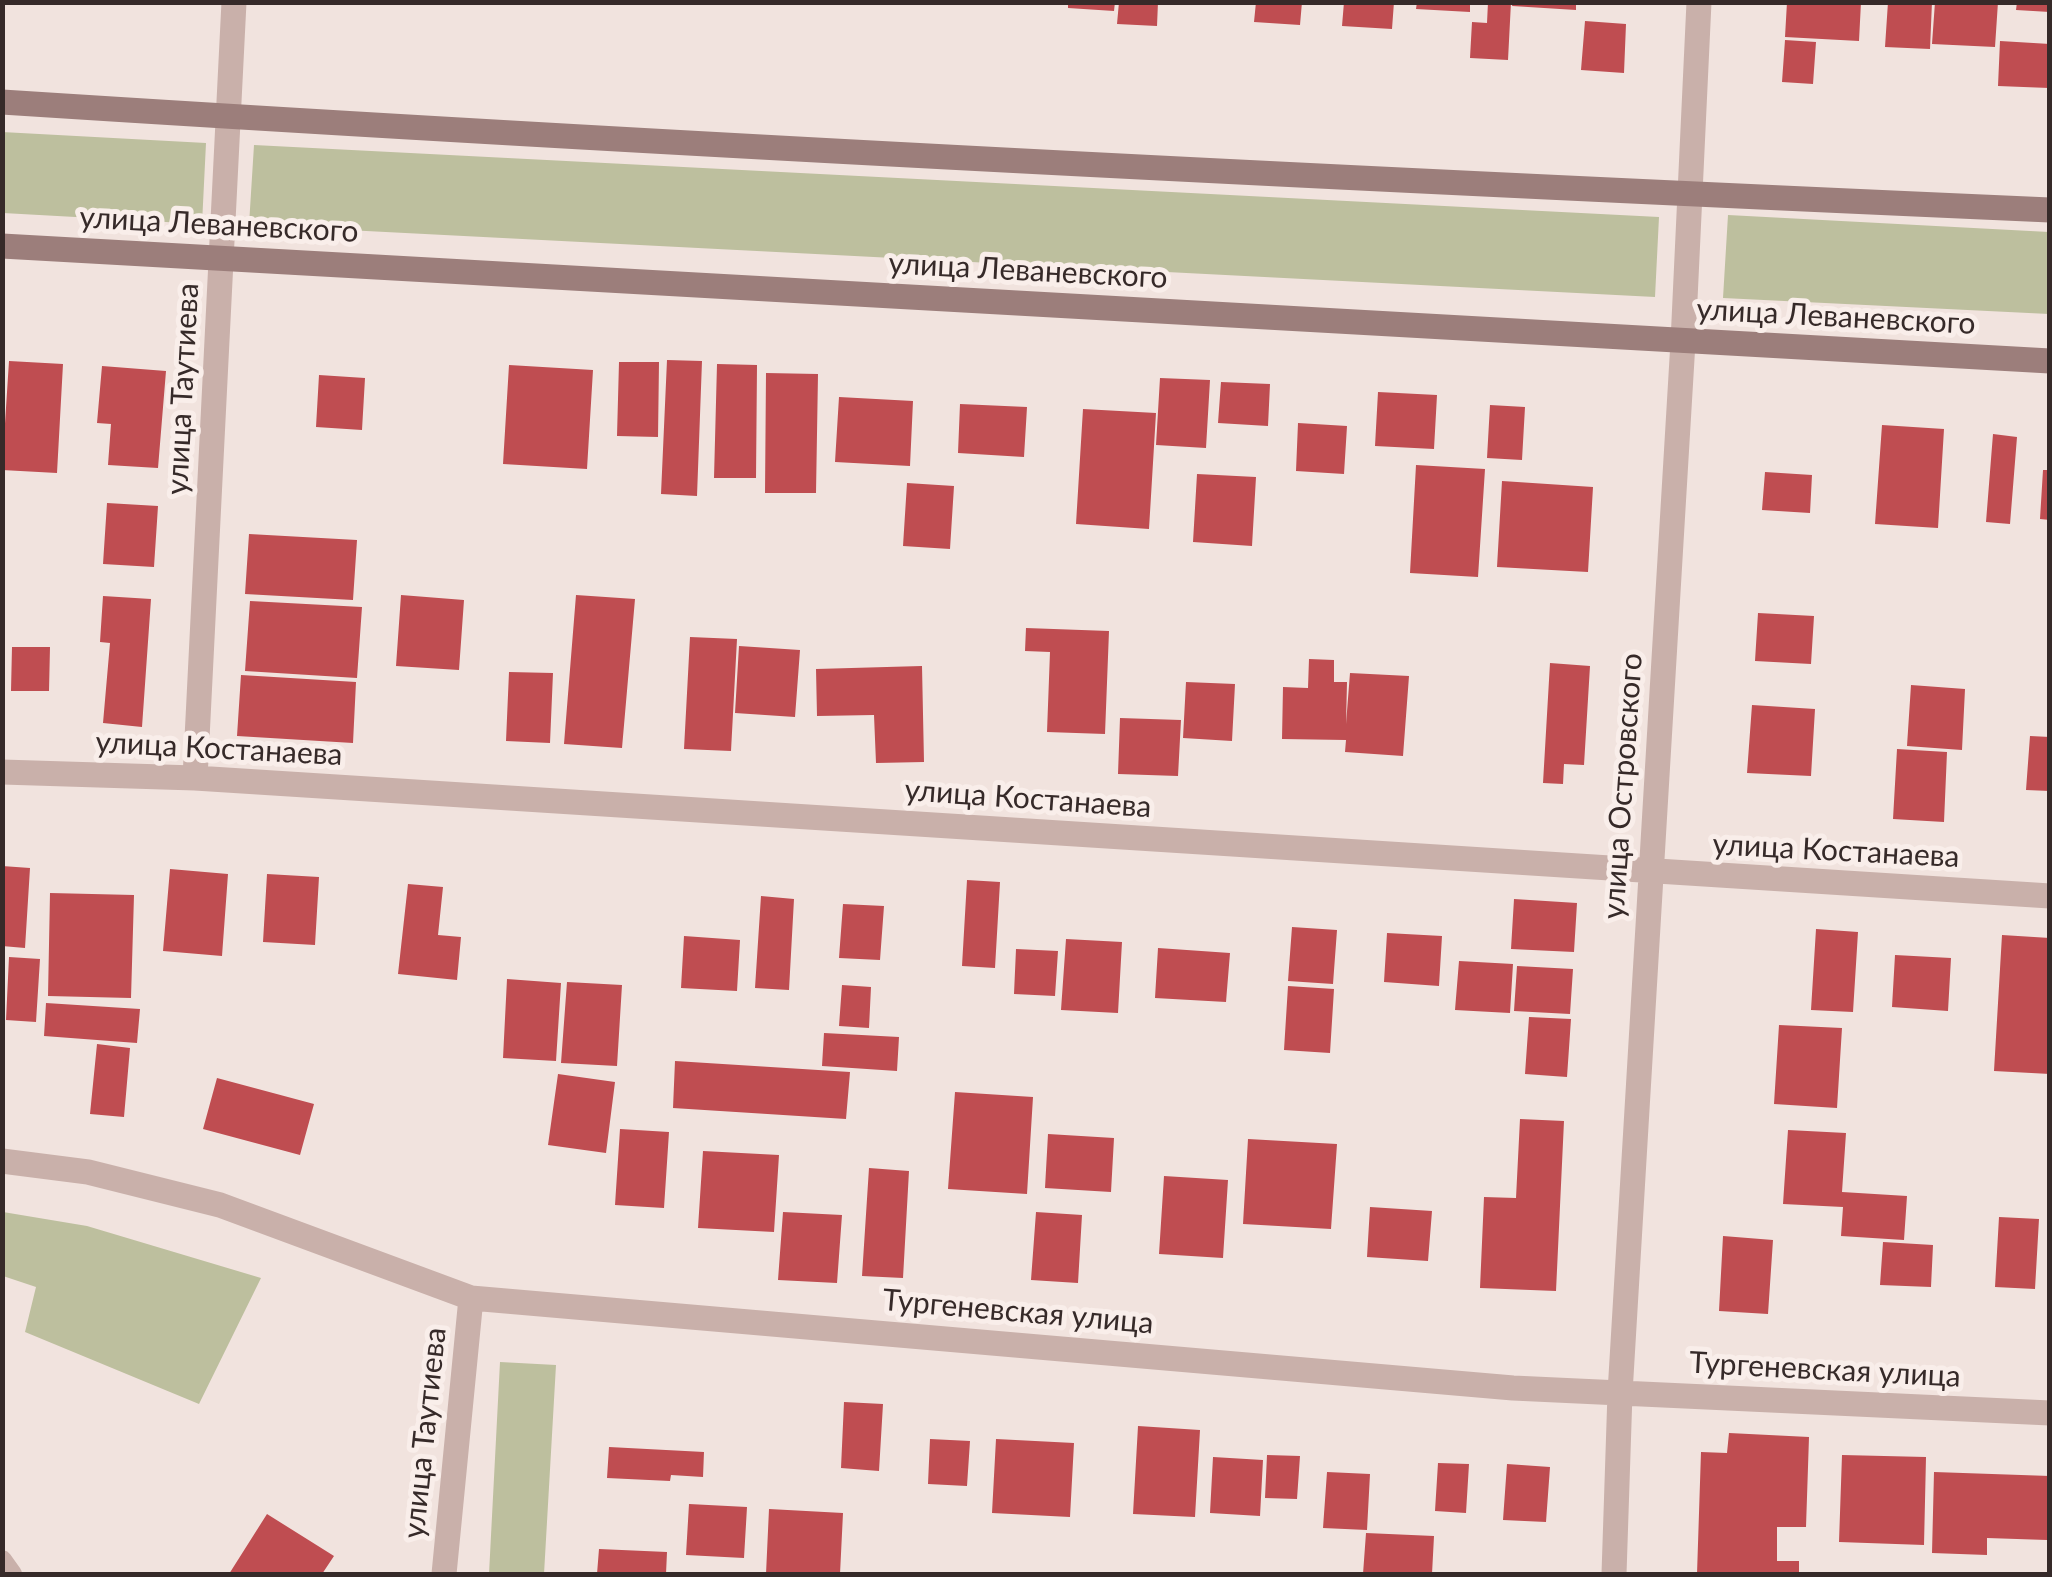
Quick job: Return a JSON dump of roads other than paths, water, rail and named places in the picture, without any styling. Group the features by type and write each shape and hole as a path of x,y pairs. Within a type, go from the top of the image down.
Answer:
{"street":[{"name":"улица Таутиева","path":"196,778 234,2"},
{"name":"улица Островского","path":"1614,1574 1620,1393 1699,2"},
{"path":"2,102 1688,194 2050,210"},
{"name":"улица Леваневского","path":"2,246 2050,361"},
{"name":"улица Костанаева","path":"2,772 196,778 2050,896"},
{"name":"Тургеневская улица","path":"2,1161 88,1172 190,1197 471,1298 1513,1388 2050,1414"},
{"name":"улица Таутиева","path":"444,1574 471,1298"}],"lane":[{"path":"2,1560 12,1574"}]}
